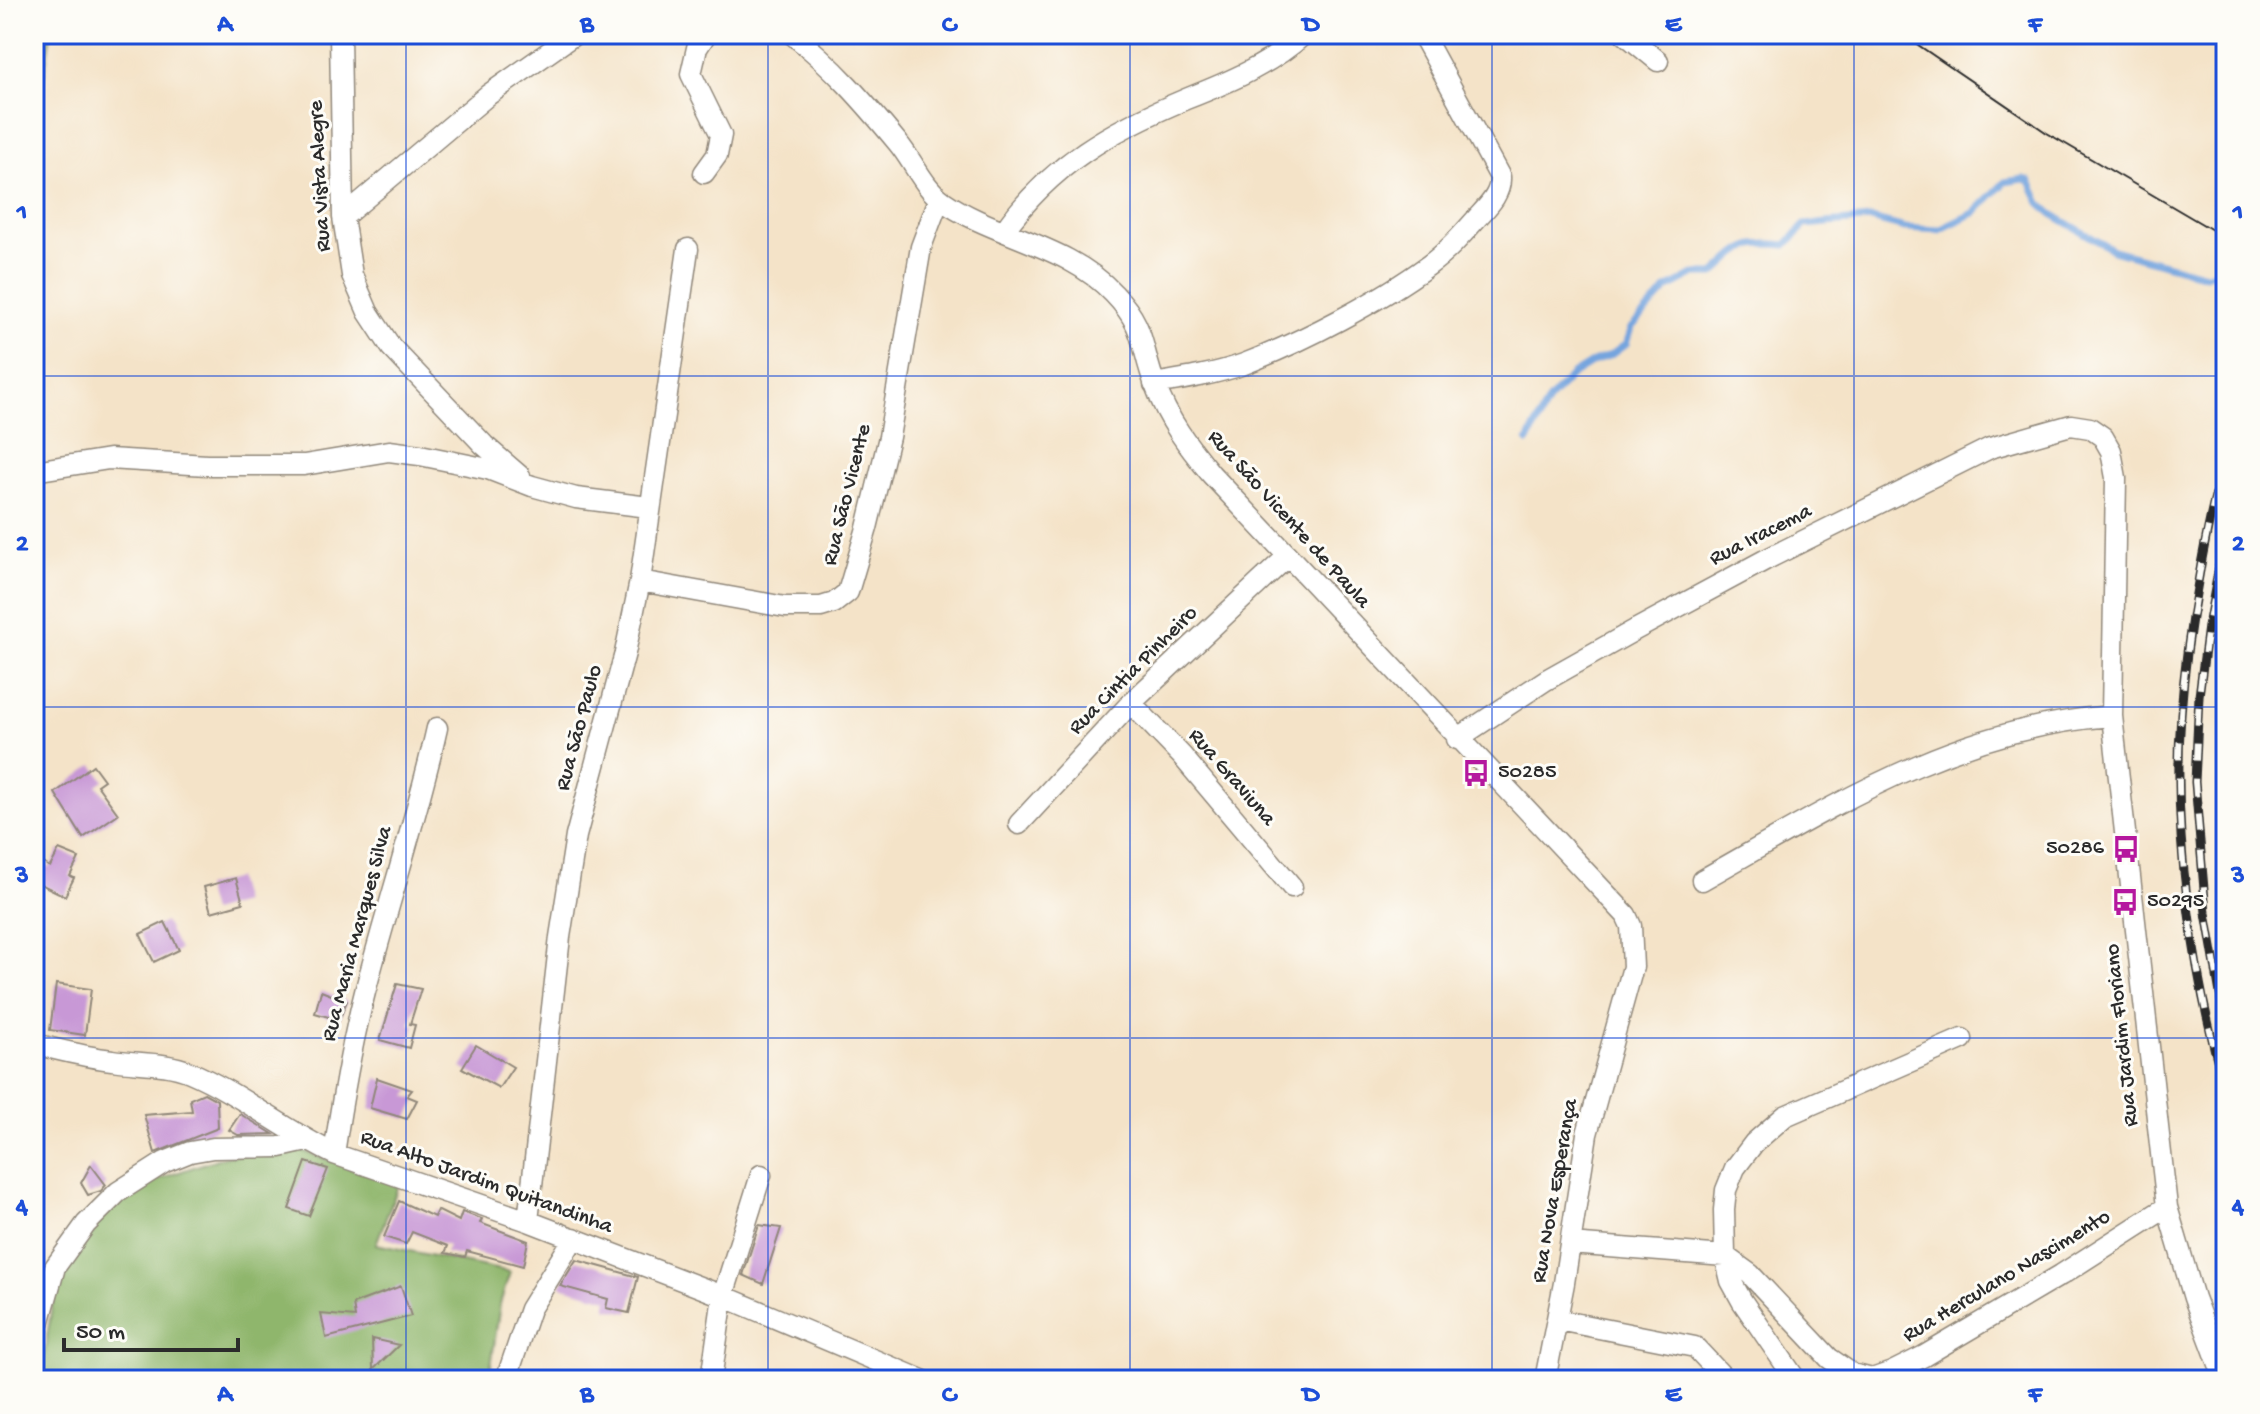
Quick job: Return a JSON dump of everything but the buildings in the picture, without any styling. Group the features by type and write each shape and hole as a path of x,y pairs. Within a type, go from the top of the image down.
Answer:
{"street":[{"name":"Rua Vista Alegre","path":"340,34 343,217 352,275 368,312 391,347 484,445 532,486"},
{"path":"704,173 717,155 721,135 691,74 697,48 706,34"},
{"name":"Rua São Vicente de Paula","path":"792,34 851,89 900,146 939,199 1082,269 1112,291 1133,316 1143,336 1154,384 1170,420 1185,442 1211,474 1457,739 1626,915 1631,926 1633,967"},
{"path":"1004,231 1042,184 1068,162 1131,124 1249,73 1304,34"},
{"path":"1154,384 1202,376 1242,364 1340,318 1429,265 1448,250 1488,207 1501,185 1500,177 1422,34"},
{"path":"1625,34 1658,61"},
{"path":"343,217 488,95 572,36"},
{"name":"Rua São Vicente","path":"640,581 785,607 805,608 834,603 848,592 889,437 921,247 939,199"},
{"name":"Rua São Paulo","path":"528,1221 560,937 576,836 625,653 640,581 688,249"},
{"name":"Rua Iracema","path":"1457,739 1546,680 1635,630 1765,560 1990,448 2071,425 2090,428 2103,437"},
{"name":"Rua Jardim Floriano","path":"2103,437 2111,451 2116,478 2112,716 2167,1207 2194,1298 2225,1380"},
{"path":"34,471 109,459 207,465 304,465 389,451 488,469 576,498 649,507"},
{"name":"Rua Cintia Pinheiro","path":"1019,824 1131,703 1288,556"},
{"name":"Rua Graviuna","path":"1131,703 1182,756 1292,887"},
{"path":"1702,880 1867,788 1930,760 1983,739 2036,724 2112,716"},
{"name":"Rua Maria Marques Silva","path":"334,1154 347,1069 365,993 424,787 437,728"},
{"name":"Rua Nova Esperança","path":"1545,1380 1558,1320 1587,1134 1633,967"},
{"path":"1796,1380 1731,1281 1725,1256 1726,1190 1735,1168 1754,1143 1785,1116 1962,1039"},
{"name":"Rua Alto Jardim Quitandinha","path":"34,1044 88,1057 147,1063 190,1072 243,1099 307,1141 334,1154 574,1238 723,1296 922,1380"},
{"path":"34,1341 55,1267 86,1224 118,1192 165,1162 190,1152 213,1148 280,1147 307,1141"},
{"path":"711,1380 723,1296 761,1175"},
{"name":"Rua Herculano Nascimento","path":"1725,1256 1750,1274 1829,1358 1852,1374 1872,1379 1936,1349 2061,1275 2167,1207"},
{"path":"506,1380 530,1309 574,1238"},
{"path":"1570,1244 1725,1256"},
{"path":"1558,1320 1695,1347 1726,1380"}],"green space":[{"path":"34,34 51,34 34,137"},
{"path":"297,1149 399,1184 376,1244 510,1272 500,1304 489,1380 40,1380 59,1264 123,1191 226,1156"}],"waterway":[{"path":"1528,441 1548,401 1572,375 1626,344 1631,328 1667,289 1695,274 1714,274 1753,245 1786,245 1805,225 1871,219 1905,228 1939,230 1974,213 2005,182 2024,179 2030,181 2040,203 2052,214 2113,250 2205,275 2226,269"}],"tram line":[{"path":"1902,34 2047,133 2226,238"}],"railway":[{"path":"2226,458 2210,519 2192,615 2182,698 2179,760 2188,905 2204,1002 2226,1093"},
{"path":"2226,529 2199,696 2195,782 2206,913 2226,1028"}],"place":[{"name":"50285","path":"1476,773"},
{"name":"50286","path":"2126,849"},
{"name":"50295","path":"2125,902"}]}
